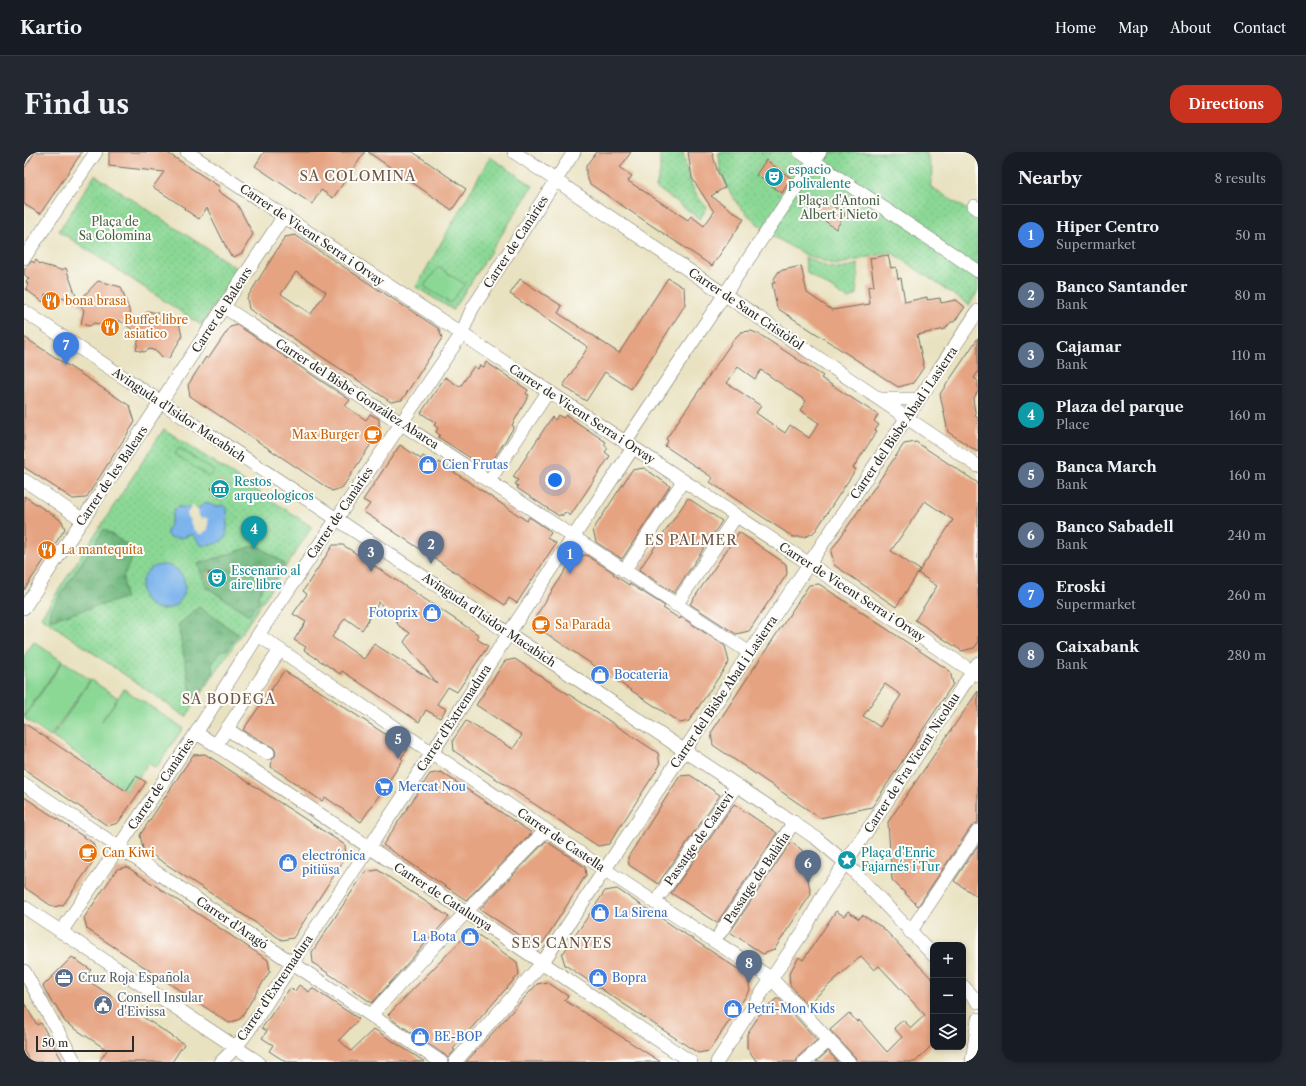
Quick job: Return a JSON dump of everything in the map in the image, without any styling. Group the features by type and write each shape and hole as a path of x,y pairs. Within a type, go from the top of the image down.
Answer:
{"street":[{"path":"24,258 96,152"},
{"name":"Carrer de Vicent Serra i Orvay","path":"187,152 461,335 809,564 976,670"},
{"name":"Carrer de Sant Cristòfol","path":"514,152 978,466"},
{"name":"Carrer de Canàries","path":"61,932 196,733 258,635 461,335 472,309 574,152"},
{"path":"800,152 817,157 978,271"},
{"name":"Carrer d'Extremadura","path":"220,1062 236,1047 250,1030 292,963 432,753 509,633 574,537 629,445 725,294 817,157"},
{"name":"Carrer de Balears","path":"161,403 284,216"},
{"name":"Carrer del Bisbe González Abarca","path":"224,307 750,653"},
{"name":"Avinguda d'Isidor Macabich","path":"24,311 794,822 846,863 930,952"},
{"name":"Carrer del Bisbe Abad i Lasierra","path":"455,1062 543,962 978,311"},
{"path":"489,481 548,392"},
{"path":"880,399 919,399"},
{"name":"Carrer de les Balears","path":"24,608 161,403"},
{"path":"24,480 83,520"},
{"path":"624,570 683,481"},
{"path":"676,605 736,516"},
{"name":"Carrer de Castella","path":"258,635 605,870 771,978 849,1062"},
{"path":"216,744 280,650"},
{"name":"Carrer de Fra Vicent Nicolau","path":"717,1062 771,978 805,929 823,895 976,670"},
{"path":"227,728 236,736 254,747 268,753"},
{"name":"Carrer de Catalunya","path":"196,733 216,744 369,848 543,962 691,1062"},
{"name":"Carrer d'Aragó","path":"24,784 441,1062"},
{"name":"Passatge de Casteví","path":"661,894 737,785"},
{"name":"Passatge de Balàfia","path":"720,933 794,822"},
{"path":"371,1015 478,898 546,830"},
{"path":"910,932 978,831"},
{"path":"24,907 258,1062"},
{"path":"24,971 75,1062"},
{"path":"966,989 978,1002"},
{"path":"972,1062 978,1019"},
{"path":"804,1062 829,1040"}],"green space":[{"path":"660,152 683,152 693,189 707,207 700,219 656,187 660,173"},
{"name":"Plaça d'Antoni Albert i Nieto","path":"719,152 926,152 933,172 930,186 978,217 978,291 969,305 891,252 835,265 804,254 776,238 755,222 738,205 727,187 720,168"},
{"path":"490,157 533,186 453,310 416,287"},
{"name":"Plaça de Sa Colomina","path":"95,175 238,269 201,325 59,231"},
{"path":"805,257 827,267 841,269 858,264 857,295 848,299 807,273"},
{"path":"438,267 465,284 450,303 424,286"},
{"path":"164,429 312,527 186,717 41,617"},
{"path":"179,448 214,471 209,477 174,454"},
{"path":"104,529 136,551 123,576 125,598 50,620 51,609"},
{"path":"257,545 285,564 274,580 265,583 258,595 260,601 249,615 206,587 198,564"},
{"path":"199,607 238,634 228,649 221,651 212,664 213,673 193,703 178,625"},
{"path":"34,642 62,661 24,716 24,656"},
{"path":"63,661 90,680 50,737 24,718"},
{"path":"91,680 118,698 124,689 183,728 156,768 148,763 139,777 136,776 126,791 79,755 52,737"}],"water":[{"path":"205,502 216,507 222,505 227,508 227,531 226,536 222,541 215,544 201,545 192,534 181,538 169,538 167,530 170,525 174,509 179,507 199,508"},
{"path":"163,565 175,569 181,575 185,587 181,599 175,605 163,609 151,605 145,599 141,587 145,575 151,569"}],"pier":[{"path":"191,506 198,509 199,516 202,519 204,517 208,519 208,530 203,534 199,534 197,531 195,532 190,522 191,520 187,513"}],"building":[{"path":"35,152 82,152 40,214 24,204 24,169"},
{"path":"109,152 166,152 220,187 218,191 237,204 253,234 242,253 234,257 230,255 207,208 199,219 153,187 164,172 109,166"},
{"path":"264,152 365,152 333,198 321,190 312,204 255,166"},
{"path":"368,152 413,152 466,189 452,210"},
{"path":"596,152 631,152 620,168 632,176 628,181 688,220 691,216 704,226 714,212 692,178 688,152 712,152 717,170 725,187 711,196 744,219 712,266 590,184 586,175 586,166"},
{"name":"espacio polivalente","path":"766,160 791,178 782,193 756,175"},
{"name":"espacio polivalente","path":"821,198 845,214 836,229 812,212"},
{"path":"295,235 439,329 442,338 402,400 391,402 249,309 247,298 285,237","holes":["296,272 326,292 311,314 281,294"]},
{"path":"888,255 891,268 896,267 898,279 901,278 905,302 927,297 927,300 940,298 941,303 956,300 965,307 954,322 951,322 945,329 917,335 924,367 913,383 898,387 777,308 772,283 775,283 774,279 779,271 801,266 807,293 832,310 870,304 868,287 874,286 870,258"},
{"path":"36,260 40,264 61,270 66,268 78,302 98,281 121,287 134,324 148,311 170,316 179,322 182,337 169,358 162,357 158,352 150,349 144,352 136,350 139,337 133,330 119,320 117,332 108,330 103,325 94,323 90,326 81,324 84,310 77,302 45,294 43,302 32,294 26,289 28,284 26,282 29,279 24,274 24,270 32,261 34,263"},
{"path":"668,278 684,288 685,305 631,389 605,372 586,401 563,386 588,347 510,294 520,279 562,306 558,313 619,353"},
{"path":"237,325 350,400 345,406 366,420 370,414 379,419 379,432 342,488 332,491 190,396 188,385 206,357 208,359 230,327"},
{"path":"751,331 759,334 823,376 821,378 878,415 874,421 879,425 875,430 877,431 853,468 856,469 816,530 812,534 804,537 793,537 710,482 713,478 665,446 668,441 666,439 734,339 741,332","holes":["738,367 755,379 761,370 806,401 800,410 819,423 809,438 790,425 785,433 756,413 761,406 727,383"]},
{"path":"24,337 130,406 135,422 86,498 73,499 24,467"},
{"path":"978,338 978,372 974,378 978,381 978,391 973,400 976,417 978,418 978,452 948,432 940,394"},
{"path":"486,362 528,390 526,394 529,395 512,425 514,427 491,463 487,460 485,464 482,461 480,464 438,437 440,435 436,432 438,428 434,425 436,423 421,413 445,377 460,387 474,366 478,369 480,365 484,367"},
{"path":"558,415 563,418 566,415 606,442 604,445 608,448 605,452 610,456 570,516 565,512 562,516 561,514 559,516 517,488 518,486 515,484 518,480 513,477 552,417 555,420"},
{"path":"916,442 978,483 978,643 974,648 962,651 915,620 937,586 918,573 896,607 834,565 831,551 904,444","holes":["925,501 953,520 920,570 891,551"]},
{"path":"400,445 421,459 423,456 437,465 439,462 527,521 529,517 551,533 547,538 556,543 517,603 509,598 505,605 364,512 370,504 363,500"},
{"path":"644,468 670,486 622,559 596,542 593,530 632,470"},
{"name":"Restos arqueologicos","path":"221,480 229,489 219,498 211,488"},
{"path":"24,496 62,521 65,529 24,590"},
{"path":"688,498 722,521 674,593 639,570"},
{"path":"739,532 786,564 787,574 749,631 736,634 690,604"},
{"path":"333,545 343,545 479,635 477,639 488,646 457,692 448,687 437,704 446,709 440,718 426,710 419,722 342,671 340,674 304,650 306,647 294,640 306,622 293,614 307,594 303,591","holes":["379,602 386,610 387,608 399,626 410,633 404,642 437,683 374,644 364,659 332,637 345,618 362,630"]},
{"path":"586,555 614,573 613,574 629,585 630,584 665,606 663,608 680,619 681,617 725,646 729,662 689,721 680,723 538,628 536,616 574,557"},
{"name":"Escenario al aire libre","path":"221,570 226,583 212,585 208,573"},
{"path":"819,584 950,671 953,684 872,807 820,818 713,745 711,733 809,585","holes":["885,684 901,695 880,727 863,716"]},
{"path":"515,659 658,753 660,765 609,844 598,846 454,751 453,740 466,721 513,749 522,735 476,705 505,661"},
{"name":"Mercat Nou","path":"284,671 321,692 408,749 401,758 403,760 361,822 325,797 322,801 271,767 272,760 276,752 274,748 243,730"},
{"path":"978,691 978,823 971,827 918,906 892,880 888,822"},
{"path":"24,723 126,791 136,776 146,782 118,823 108,826 24,769"},
{"path":"205,754 345,845 346,857 293,938 282,940 143,849 140,835 193,755"},
{"path":"441,772 532,833 466,900 383,845 430,774"},
{"path":"690,775 720,795 658,884 629,865 628,857 680,776"},
{"path":"24,797 93,843 97,856 63,905 53,907 24,887"},
{"path":"734,804 777,833 717,923 671,893"},
{"path":"546,841 585,867 586,875 543,943 534,945 480,909"},
{"path":"791,842 802,850 811,894 774,950 763,954 730,932"},
{"path":"978,845 978,897 954,881"},
{"path":"127,867 268,960 270,971 240,1019 229,1023 87,929 84,918 117,869"},
{"path":"378,870 449,917 372,1003 313,963 312,952 365,872"},
{"path":"617,889 747,975 750,990 709,1051 698,1053 565,965 562,955 605,891"},
{"path":"836,911 844,916 848,911 859,919 862,915 882,927 930,977 930,1047 915,1062 857,1062 855,1057 830,1030 849,1013 857,1022 859,1020 887,1052 902,1037 894,1028 903,1020 911,1028 925,1015 879,966 874,970 861,956 807,1005 790,985 789,974 799,957 803,960"},
{"path":"471,930 517,962 519,974 453,1049 455,1050 448,1058 394,1021 388,1015"},
{"name":"Consell Insular d'Eivissa","path":"72,957 91,970 84,978 184,1044 172,1062 99,1062 107,1050 65,1022 55,1004 53,1005 43,986"},
{"path":"547,982 568,996 564,1000 661,1062 466,1062 537,984"},
{"path":"299,985 309,992 312,988 359,1019 339,1040 351,1051 374,1029 425,1062 286,1062 269,1051 273,1045 262,1038 267,1031 262,1028 290,988 295,991"},
{"path":"776,999 779,999 817,1040 799,1056 796,1062 757,1062 747,1048 747,1034 760,1014"},
{"path":"24,1003 37,1025 41,1023 63,1062 30,1062 24,1051"},
{"path":"828,1051 838,1062 816,1062"}],"place":[{"name":"espacio polivalente","path":"774,177"},
{"name":"bona brasa","path":"51,301"},
{"name":"Buffet libre asiatico","path":"110,327"},
{"name":"Eroski","path":"66,365"},
{"name":"Max Burger","path":"373,435"},
{"name":"Cien Frutas","path":"428,465"},
{"name":"Restos arqueologicos","path":"220,489"},
{"name":"Plaza del parque","path":"254,549"},
{"name":"La mantequita","path":"47,550"},
{"name":"Banco Santander","path":"431,564"},
{"name":"Cajamar","path":"371,572"},
{"name":"Hiper Centro","path":"570,574"},
{"name":"Escenario al aire libre","path":"217,578"},
{"name":"Fotoprix","path":"432,613"},
{"name":"Sa Parada","path":"541,625"},
{"name":"Bocateria","path":"600,675"},
{"name":"Banca March","path":"398,759"},
{"name":"Mercat Nou","path":"384,787"},
{"name":"Can Kiwi","path":"88,853"},
{"name":"Plaça d'Enric Fajarnés i Tur","path":"847,860"},
{"name":"electrónica pitiüsa","path":"288,863"},
{"name":"Banco Sabadell","path":"808,883"},
{"name":"La Sirena","path":"600,913"},
{"name":"La Bota","path":"470,937"},
{"name":"Cruz Roja Española","path":"64,978"},
{"name":"Bopra","path":"598,978"},
{"name":"Caixabank","path":"749,983"},
{"name":"Consell Insular d'Eivissa","path":"103,1005"},
{"name":"Petri-Mon Kids","path":"733,1009"},
{"name":"BE-BOP","path":"420,1037"}],"district":[{"name":"SA COLOMINA","path":"358,176"},
{"name":"ES PALMER","path":"691,540"},
{"name":"SA BODEGA","path":"229,699"},
{"name":"SES CANYES","path":"562,943"}]}
